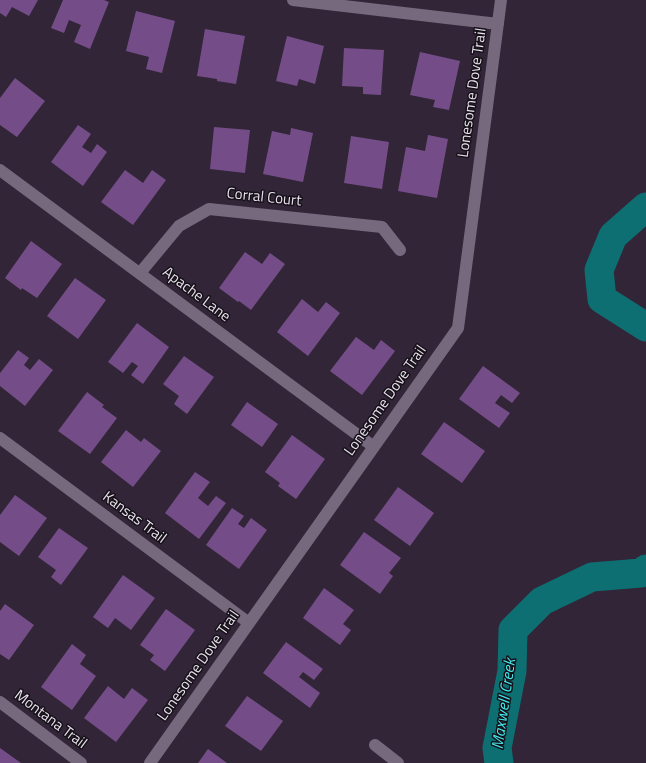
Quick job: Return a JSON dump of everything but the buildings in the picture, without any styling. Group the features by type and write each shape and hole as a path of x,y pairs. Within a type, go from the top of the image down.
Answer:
{"street":[{"path":"293,0 498,24"},
{"name":"Lonesome Dove Trail","path":"150,763 458,328 502,0"},
{"name":"Apache Lane","path":"0,170 374,446"},
{"name":"Corral Court","path":"140,273 179,226 209,209 382,227 400,250"},
{"name":"Kansas Trail","path":"0,438 249,623"},
{"name":"Montana Trail","path":"0,702 81,763"},
{"path":"375,745 398,763"}],"waterway":[{"name":"Maxwell Creek","path":"646,207 613,236 599,270 602,299 646,327"},
{"name":"Maxwell Creek","path":"499,763 497,748 512,671 513,630 542,601 592,577 641,573 646,569"}]}
